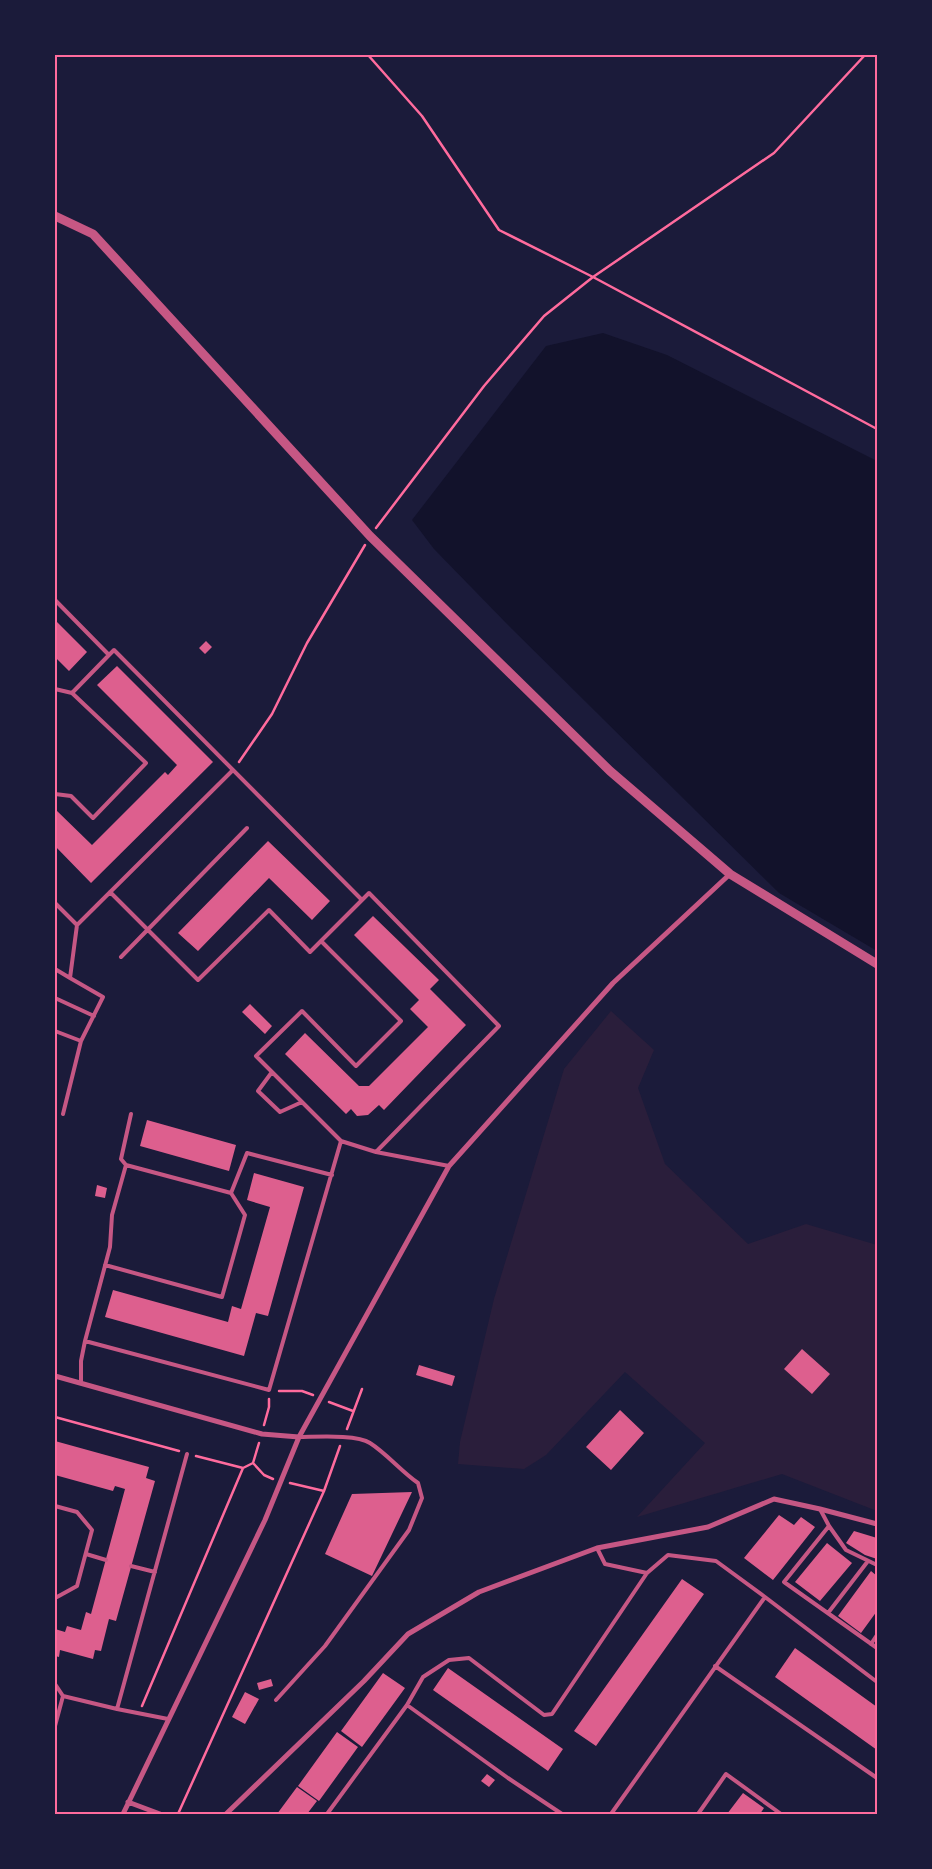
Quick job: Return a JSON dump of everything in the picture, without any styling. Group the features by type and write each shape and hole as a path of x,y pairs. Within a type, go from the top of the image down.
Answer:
{"street":[{"path":"55,216 93,234 370,536 610,771 730,874 877,964"},
{"path":"123,1814 265,1520 299,1437 449,1166 613,983 730,874"},
{"path":"55,1376 262,1434 299,1437"},
{"path":"226,1814 364,1681 408,1634 479,1592 597,1548 708,1527 774,1499 877,1524"},
{"path":"128,1802 160,1814"}],"lane":[{"path":"55,600 109,655"},
{"path":"72,693 114,650 362,900"},
{"path":"55,689 72,693 146,763 93,818 71,796 55,794"},
{"path":"70,978 77,925 233,770"},
{"path":"121,957 247,828"},
{"path":"110,892 198,980 269,910 310,952 369,894 499,1026 376,1152"},
{"path":"55,903 77,925"},
{"path":"322,941 401,1021 356,1066 302,1011 256,1056 340,1141 376,1152 449,1166"},
{"path":"55,969 103,997 81,1041 63,1114"},
{"path":"55,998 94,1016"},
{"path":"55,1031 81,1041"},
{"path":"272,1072 258,1090 280,1112 302,1102"},
{"path":"105,1266 222,1297 245,1215 231,1193 126,1165 121,1159 131,1114"},
{"path":"85,1341 269,1390 332,1175 340,1141"},
{"path":"231,1193 247,1153 332,1175"},
{"path":"81,1383 81,1361 85,1341 110,1247 112,1215 126,1165"},
{"path":"276,1700 325,1646 409,1530 422,1498 418,1483 368,1441 343,1437 299,1437"},
{"path":"117,1709 187,1454"},
{"path":"55,1506 77,1512 92,1530 77,1586 57,1597 55,1596"},
{"path":"820,1509 829,1526 846,1550 877,1565"},
{"path":"829,1526 784,1582 877,1648"},
{"path":"597,1548 605,1564 647,1573"},
{"path":"86,1554 106,1560"},
{"path":"327,1814 407,1704 423,1677 449,1660 470,1658 544,1715 552,1714 647,1573 668,1555 716,1561 877,1682"},
{"path":"828,1613 868,1561"},
{"path":"131,1566 155,1572"},
{"path":"610,1814 764,1597"},
{"path":"871,1644 877,1636"},
{"path":"715,1666 877,1778"},
{"path":"55,1684 63,1696 168,1719"},
{"path":"55,1726 63,1696"},
{"path":"407,1704 508,1778 562,1814"},
{"path":"698,1814 726,1774 781,1814"}],"path":[{"path":"368,55 422,116 499,230 594,278 877,429"},
{"path":"233,770 272,714 307,643 370,536 484,386 544,316 594,278 774,153 865,55"},
{"path":"55,1417 243,1468"},
{"path":"138,1713 243,1468 253,1463"},
{"path":"178,1814 324,1491"}],"shaded area":[{"path":"603,333 667,355 877,461 877,951 779,893 509,626 434,549 412,520 546,346"},
{"path":"611,1011 654,1050 638,1088 665,1164 748,1244 806,1224 877,1245 877,1421 875,1443 877,1444 877,1511 782,1474 637,1517 705,1443 625,1372 546,1455 524,1469 458,1464 460,1442 494,1299 564,1069"}],"building":[{"path":"55,620 87,652 69,671 55,657"},
{"path":"206,641 212,647 205,654 199,648"},
{"path":"117,666 213,762 91,883 55,846 55,809 92,845 165,772 168,775 177,765 97,685"},
{"path":"268,841 330,901 312,920 269,878 198,951 178,933"},
{"path":"373,916 439,980 430,989 466,1025 384,1110 379,1105 368,1115 357,1116 351,1109 346,1114 285,1054 305,1033 359,1086 369,1086 428,1027 410,1009 419,1000 354,935"},
{"path":"250,1004 272,1026 265,1034 242,1012"},
{"path":"147,1120 236,1145 229,1171 140,1146"},
{"path":"254,1173 304,1187 268,1316 256,1313 244,1356 105,1317 113,1290 228,1322 232,1306 241,1309 270,1207 247,1200"},
{"path":"97,1185 107,1188 105,1198 95,1196"},
{"path":"802,1349 830,1374 812,1394 784,1369"},
{"path":"419,1365 455,1376 452,1386 416,1375"},
{"path":"620,1410 644,1433 611,1470 586,1447"},
{"path":"55,1441 149,1467 146,1478 155,1481 116,1621 109,1619 101,1651 95,1650 93,1659 60,1650 59,1657 55,1656 55,1629 65,1632 67,1626 81,1630 86,1612 91,1614 125,1489 115,1486 113,1491 55,1475"},
{"path":"412,1492 372,1576 325,1554 352,1494"},
{"path":"779,1515 794,1525 801,1517 815,1527 773,1580 744,1558"},
{"path":"854,1531 877,1538 877,1559 865,1555 846,1543"},
{"path":"827,1543 852,1563 820,1601 795,1582"},
{"path":"871,1571 877,1576 877,1611 861,1633 838,1616"},
{"path":"682,1579 704,1594 596,1746 574,1731"},
{"path":"795,1648 877,1707 877,1750 775,1677"},
{"path":"448,1668 563,1749 548,1771 433,1690"},
{"path":"383,1673 405,1688 362,1747 341,1731"},
{"path":"271,1679 273,1686 259,1690 257,1683"},
{"path":"245,1692 259,1699 245,1724 232,1717"},
{"path":"337,1732 358,1747 319,1801 298,1786"},
{"path":"487,1774 495,1780 489,1787 481,1781"},
{"path":"297,1787 317,1801 307,1814 277,1814"},
{"path":"743,1793 764,1808 760,1814 727,1814"}]}
